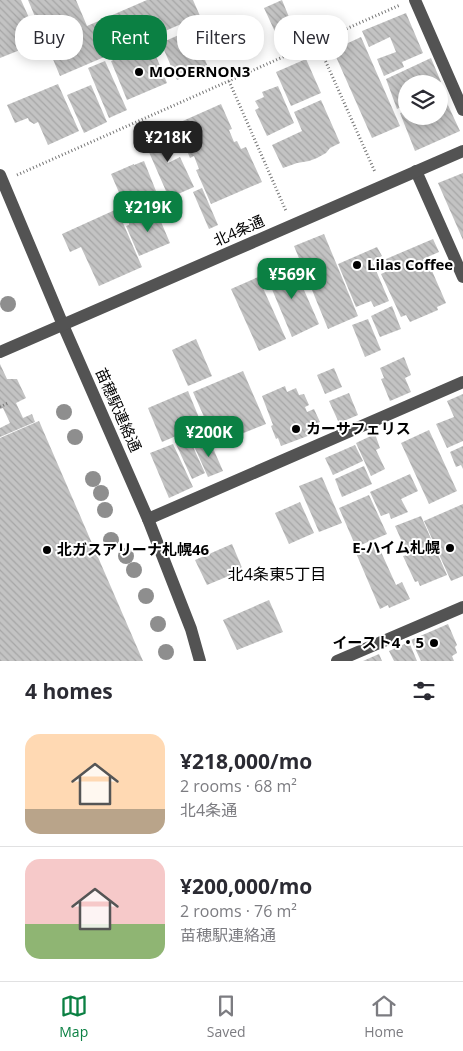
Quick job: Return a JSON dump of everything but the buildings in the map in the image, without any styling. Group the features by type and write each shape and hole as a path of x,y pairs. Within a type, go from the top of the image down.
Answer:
{"street":[{"path":"409,2 463,110"},
{"name":"北4条通","path":"0,352 463,150"},
{"path":"416,171 463,278"},
{"name":"苗穂駅連絡通","path":"1,178 148,519 191,629 200,661"},
{"path":"148,519 463,382"},
{"path":"337,661 463,607"}],"path":[{"path":"348,29 409,2"},
{"path":"1,178 276,60"},
{"path":"325,60 378,179"},
{"path":"229,81 292,225"},
{"path":"0,406 8,403"}],"place":[{"name":"MOOERNON3","path":"139,72"},
{"name":"Lilas Coffee","path":"357,265"},
{"name":"カーサフェリス","path":"296,429"},
{"name":"E-ハイム札幌","path":"450,548"},
{"name":"北ガスアリーナ札幌46","path":"47,550"},
{"name":"イースト4・5","path":"434,643"}],"district":[{"name":"北4条東5丁目","path":"277,574"}]}
